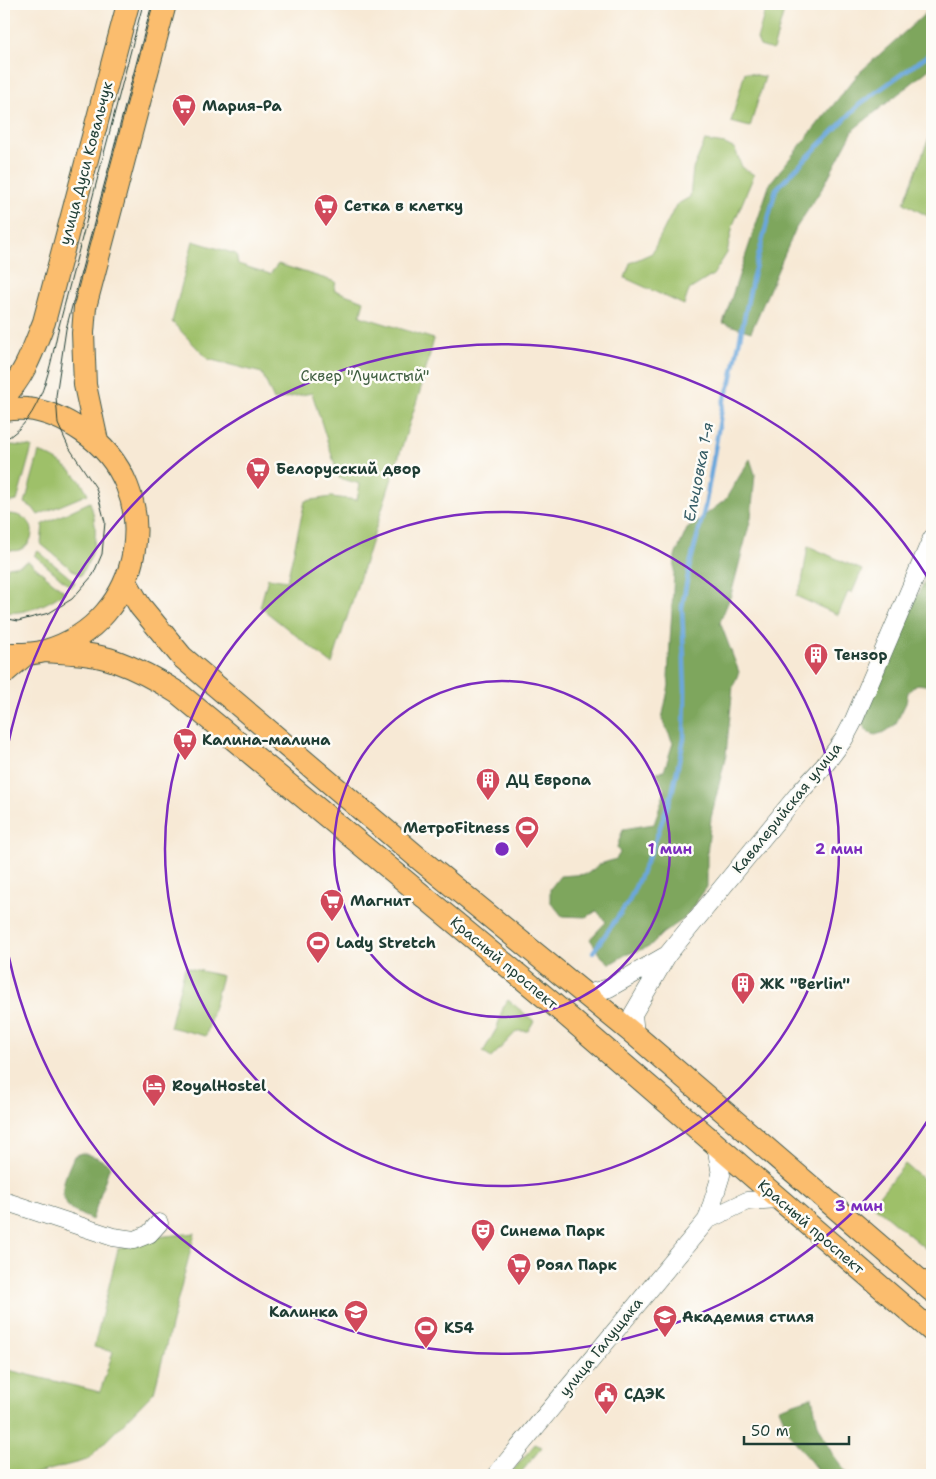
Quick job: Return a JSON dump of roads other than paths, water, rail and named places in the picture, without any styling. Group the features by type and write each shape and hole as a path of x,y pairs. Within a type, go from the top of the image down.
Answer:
{"main road":[{"name":"улица Дуси Ковальчук","path":"4,396 34,348 44,322 128,4"},
{"path":"97,441 85,385 83,333 85,307 166,4"},
{"path":"4,410 26,408 65,419 97,441 117,464 130,492 136,522 135,553 126,582 112,606 93,626 71,641 25,653 4,673"},
{"name":"Красный проспект","path":"126,582 140,606 182,657 416,856 587,994 932,1291"},
{"name":"Красный проспект","path":"25,653 79,654 114,660 141,672 178,693 551,1002 932,1331"},
{"path":"877,1284 896,1260"}],"street":[{"name":"Кавалерийская улица","path":"668,954 800,792 824,766 844,739 932,538"},
{"path":"587,994 610,988 668,954"},
{"path":"635,1035 632,1014 668,954"},
{"path":"707,1220 722,1175 716,1145"},
{"path":"707,1220 747,1201 779,1199"},
{"path":"4,1201 114,1237 134,1240 149,1234 159,1223"},
{"name":"улица Галущака","path":"496,1475 707,1220"}],"waterway":[{"name":"Ельцовка 1-я","path":"593,952 629,901 653,847 672,793 684,739 685,691 682,607 690,564 705,507 723,402 731,381 753,276 776,189 860,104 932,52"}],"tram line":[{"path":"4,440 17,431 28,419 43,390 143,4"},
{"path":"4,618 18,621 49,613 72,599 93,575 102,554 105,522 96,488 68,446 58,424 56,396 66,329 152,4"}],"place":[{"name":"Мария-Ра","path":"184,127"},
{"name":"Сетка в клетку","path":"326,227"},
{"name":"Белорусский двор","path":"258,490"},
{"name":"Тензор","path":"816,676"},
{"name":"Калина-малина","path":"185,761"},
{"name":"ДЦ Европа","path":"488,801"},
{"name":"МетроFitness","path":"527,849"},
{"name":"Магнит","path":"332,922"},
{"name":"Lady Stretch","path":"318,964"},
{"name":"ЖК \"Berlin\"","path":"743,1005"},
{"name":"RoyalHostel","path":"154,1107"},
{"name":"Синема Парк","path":"483,1252"},
{"name":"Роял Парк","path":"519,1286"},
{"name":"Калинка","path":"356,1333"},
{"name":"Академия стиля","path":"665,1338"},
{"name":"К54","path":"426,1349"},
{"name":"СДЭК","path":"606,1415"}],"park label":[{"name":"Сквер \"Лучистый\"","path":"365,376"}]}
